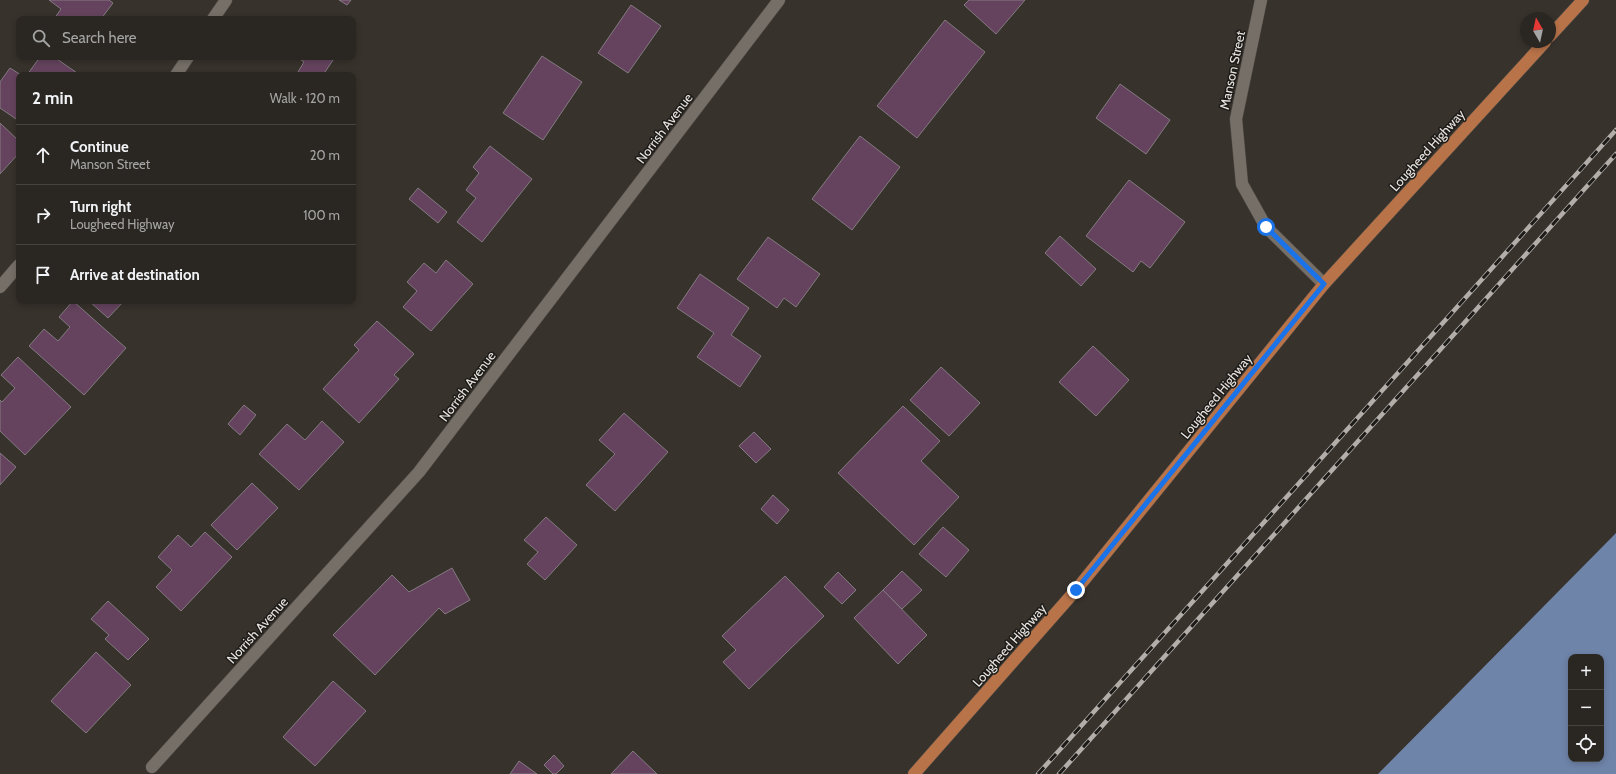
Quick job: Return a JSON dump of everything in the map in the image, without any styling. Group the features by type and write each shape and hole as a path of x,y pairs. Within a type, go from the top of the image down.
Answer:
{"main road":[{"path":"1556,29 1583,0"},
{"name":"Lougheed Highway","path":"914,774 1076,590 1324,284 1540,48"}],"street":[{"path":"215,16 226,0"},
{"name":"Norrish Avenue","path":"152,767 419,472 779,0"},
{"name":"Manson Street","path":"1261,0 1236,119 1242,184 1266,227 1324,284"},
{"path":"178,72 186,60"},
{"path":"0,287 16,268"}],"water":[{"path":"1616,533 1616,774 1378,774"}],"building":[{"path":"49,0 109,0 113,3 103,16 56,16 61,9"},
{"path":"339,0 351,0 347,5"},
{"path":"969,0 1025,0 996,34 964,5"},
{"path":"631,5 661,26 628,73 598,53"},
{"path":"945,20 985,52 917,138 877,106"},
{"path":"542,56 582,82 543,140 503,113"},
{"path":"38,60 58,60 76,72 29,72"},
{"path":"301,60 333,60 325,72 298,72 304,62"},
{"path":"10,68 16,72 16,119 0,108 0,82"},
{"path":"1120,84 1170,120 1146,154 1096,118"},
{"path":"0,123 16,138 16,156 0,174"},
{"path":"860,136 900,167 852,230 812,199"},
{"path":"490,146 532,179 482,242 457,222 476,198 466,190 479,173 473,167"},
{"path":"1129,180 1185,222 1150,268 1141,261 1133,272 1086,236"},
{"path":"418,188 447,212 438,223 409,199"},
{"path":"1060,236 1096,269 1081,286 1045,253"},
{"path":"768,237 820,274 796,307 784,298 777,308 737,279"},
{"path":"446,260 473,284 431,331 403,307 417,291 407,282 424,263 436,273"},
{"path":"700,274 749,308 731,335 761,356 740,387 697,357 714,333 677,308"},
{"path":"70,304 76,304 126,348 84,395 29,346 44,329 58,341 70,327 59,317"},
{"path":"92,304 121,304 108,318"},
{"path":"377,321 414,354 394,375 399,379 359,423 323,389 359,350 354,345"},
{"path":"1093,346 1129,380 1096,416 1059,382"},
{"path":"18,357 71,407 25,455 0,431 0,400 2,402 15,388 1,375"},
{"path":"941,367 980,403 949,436 910,400"},
{"path":"244,405 256,415 240,435 228,424"},
{"path":"903,406 940,441 921,461 959,497 914,545 838,473"},
{"path":"624,413 668,452 615,511 586,485 615,454 599,440"},
{"path":"322,421 344,442 299,490 259,454 287,424 305,440"},
{"path":"754,432 771,449 756,463 739,446"},
{"path":"0,453 16,467 0,485"},
{"path":"252,483 278,508 237,550 211,525"},
{"path":"773,495 789,510 777,524 761,509"},
{"path":"546,517 577,545 545,580 527,564 538,552 524,540"},
{"path":"943,527 969,550 946,577 919,554"},
{"path":"205,532 232,557 181,611 156,587 172,570 158,557 178,535 191,547"},
{"path":"452,568 470,600 445,614 439,608 375,675 333,635 392,575 409,592"},
{"path":"902,571 922,590 902,609 883,590"},
{"path":"838,572 856,590 842,604 824,587"},
{"path":"785,576 824,616 749,689 723,662 736,650 722,636"},
{"path":"883,590 927,635 898,664 854,618"},
{"path":"108,601 149,639 128,660 105,639 109,635 91,619"},
{"path":"96,652 131,685 86,733 51,701"},
{"path":"333,681 366,711 315,766 283,737"},
{"path":"633,751 657,774 611,774"},
{"path":"554,755 564,766 556,774 553,774 544,765"},
{"path":"519,761 537,774 510,774"}],"railway":[{"path":"1038,774 1616,130"},
{"path":"1059,774 1616,154"}],"route":[{"path":"1076,590 1324,284 1266,227"}]}
